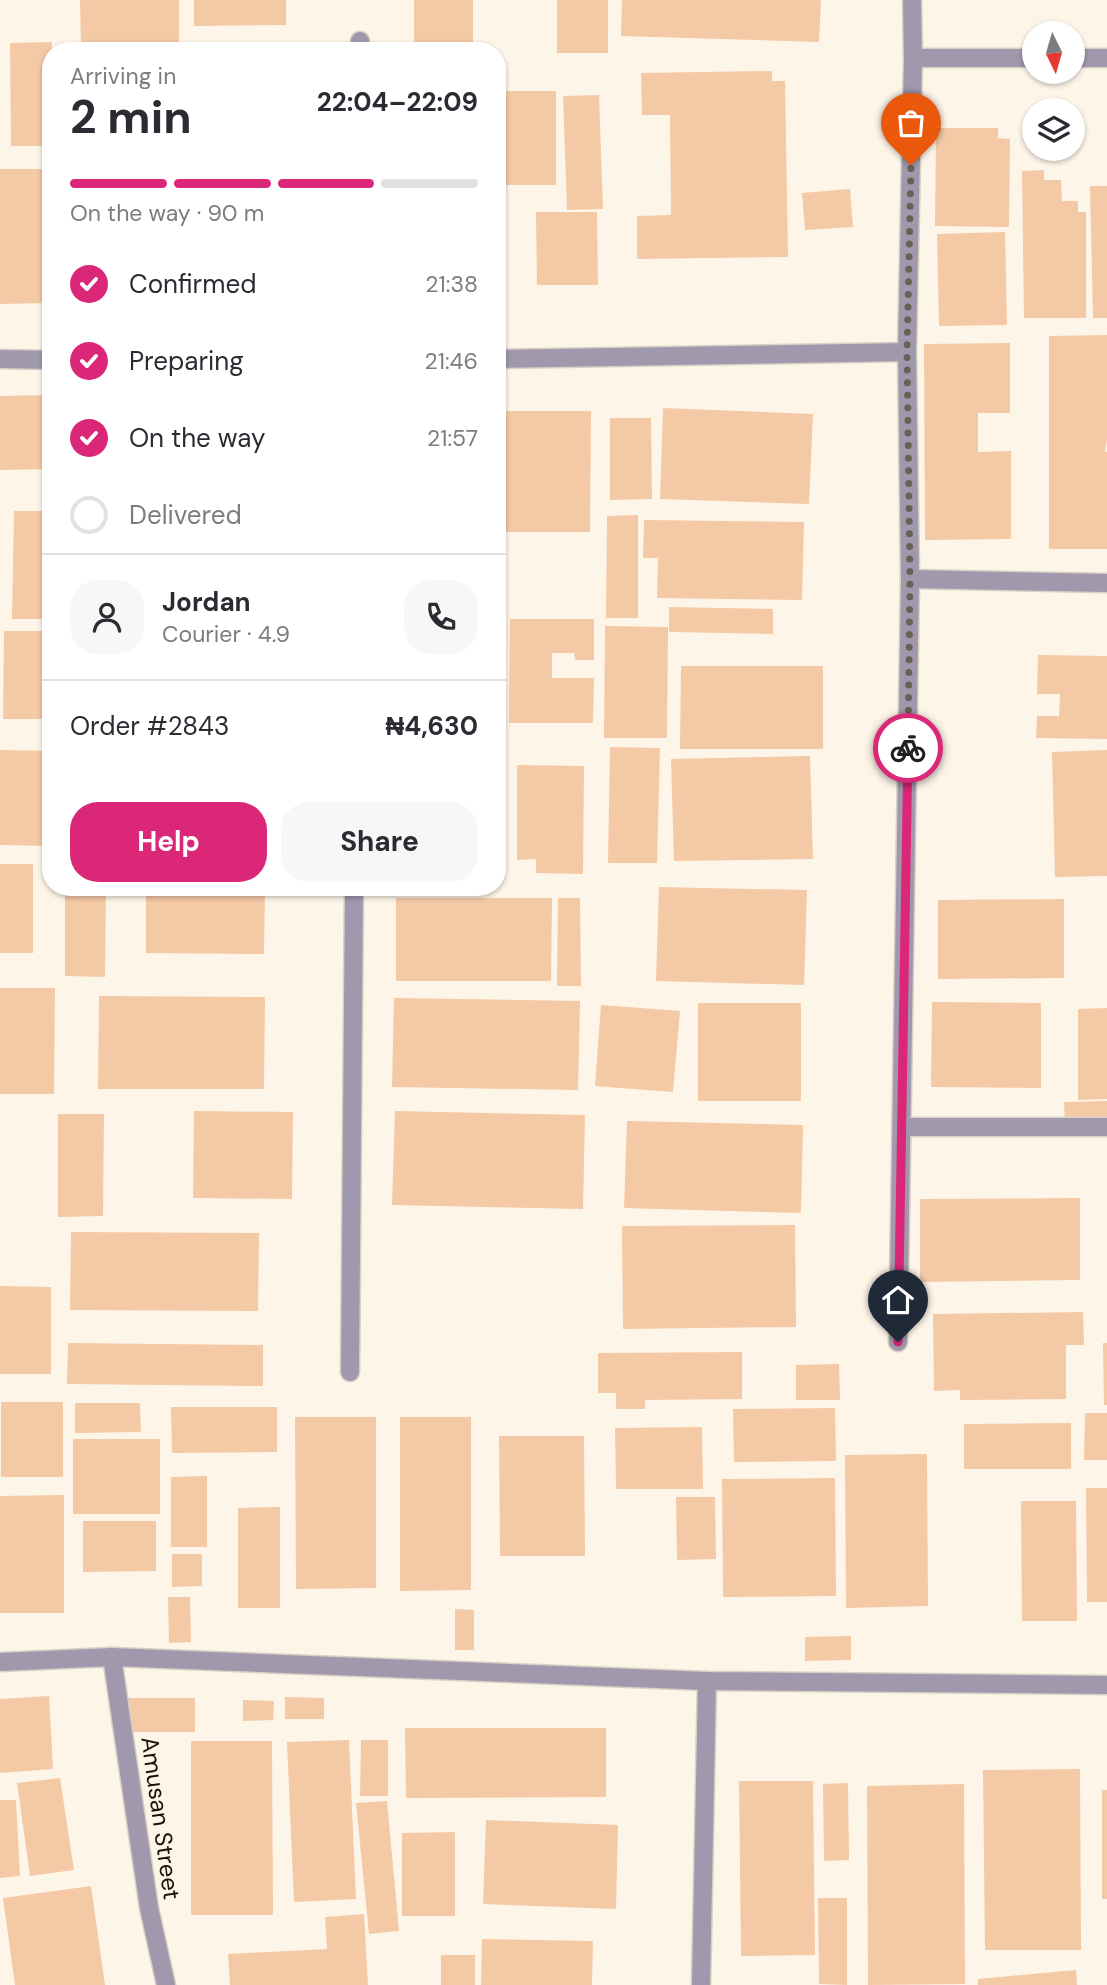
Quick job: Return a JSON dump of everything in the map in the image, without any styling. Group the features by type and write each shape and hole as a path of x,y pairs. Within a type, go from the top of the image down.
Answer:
{"street":[{"path":"898,1342 910,579 907,352 912,0"},
{"path":"913,58 1022,58"},
{"path":"1085,58 1107,58"},
{"path":"506,359 907,352"},
{"path":"0,359 42,360"},
{"path":"910,579 1107,583"},
{"path":"350,1372 354,896"},
{"path":"902,1127 1107,1127"},
{"path":"0,1662 112,1657 707,1681 1107,1685"},
{"name":"Amusan Street","path":"112,1657 149,1908 166,1985"},
{"path":"701,1985 707,1681"}],"building":[{"path":"80,0 179,0 179,42 81,42"},
{"path":"194,0 286,0 286,25 194,26"},
{"path":"414,0 473,0 473,42 414,42"},
{"path":"557,0 608,0 608,53 557,53"},
{"path":"622,0 821,0 819,42 621,36"},
{"path":"42,42 42,146 11,146 10,43"},
{"path":"772,71 772,81 785,81 788,257 637,259 637,216 671,215 670,115 642,115 641,73"},
{"path":"506,91 556,91 556,185 506,185"},
{"path":"599,95 603,209 567,210 563,96"},
{"path":"936,128 998,128 998,138 1010,139 1009,227 935,226"},
{"path":"0,169 42,169 42,303 0,304"},
{"path":"1044,170 1044,180 1061,180 1062,201 1078,201 1078,212 1086,212 1086,318 1024,318 1022,171"},
{"path":"1090,186 1107,186 1107,318 1093,318"},
{"path":"850,189 853,227 805,230 802,193"},
{"path":"536,212 597,212 598,285 537,285"},
{"path":"1005,232 1007,325 939,326 937,234"},
{"path":"1107,335 1107,549 1049,549 1049,336"},
{"path":"1010,343 1010,413 978,413 978,452 1011,451 1011,539 925,540 924,344"},
{"path":"42,395 42,469 0,470 0,396"},
{"path":"663,408 813,414 809,504 660,499"},
{"path":"506,411 591,411 590,532 506,532"},
{"path":"610,418 651,418 652,499 610,500"},
{"path":"14,511 42,511 42,619 12,619"},
{"path":"638,515 638,618 606,618 607,516"},
{"path":"644,520 804,522 802,600 657,598 658,558 643,558"},
{"path":"669,607 773,609 773,634 669,632"},
{"path":"510,619 594,619 594,660 575,660 574,653 552,653 552,678 594,678 593,723 509,723"},
{"path":"605,626 668,627 667,738 604,738"},
{"path":"4,631 42,631 42,719 3,719"},
{"path":"1038,655 1107,656 1107,739 1036,738 1037,716 1059,716 1060,694 1037,694"},
{"path":"681,666 823,666 823,749 680,749"},
{"path":"610,747 660,748 657,863 608,863"},
{"path":"0,750 42,751 42,846 0,845"},
{"path":"1107,750 1107,876 1055,877 1052,752"},
{"path":"810,756 813,859 674,861 671,759"},
{"path":"517,765 584,766 583,874 536,873 536,859 517,860"},
{"path":"0,864 33,864 33,953 0,953"},
{"path":"659,887 807,890 804,985 656,981"},
{"path":"65,896 106,896 105,977 65,976"},
{"path":"146,896 265,896 264,954 146,953"},
{"path":"396,898 552,898 551,981 396,981"},
{"path":"558,898 580,898 581,986 557,986"},
{"path":"1064,899 1064,978 938,979 938,900"},
{"path":"0,988 55,988 54,1094 0,1094"},
{"path":"99,996 265,997 264,1089 98,1089"},
{"path":"394,998 580,1001 578,1090 392,1087"},
{"path":"932,1002 1041,1003 1041,1088 931,1087"},
{"path":"698,1003 801,1003 801,1101 698,1101"},
{"path":"601,1005 680,1011 673,1092 595,1086"},
{"path":"1107,1008 1107,1099 1078,1100 1078,1009"},
{"path":"1107,1101 1107,1125 1065,1126 1064,1102"},
{"path":"194,1111 293,1112 292,1199 193,1198"},
{"path":"395,1111 585,1115 583,1209 392,1205"},
{"path":"58,1114 104,1114 103,1216 58,1217"},
{"path":"627,1121 803,1125 801,1213 624,1208"},
{"path":"1080,1198 1080,1280 920,1282 920,1199"},
{"path":"795,1225 796,1327 623,1329 622,1226"},
{"path":"71,1232 259,1233 258,1311 70,1310"},
{"path":"0,1286 51,1287 51,1374 0,1374"},
{"path":"1083,1312 1084,1345 1066,1345 1066,1399 960,1400 960,1390 934,1391 933,1314"},
{"path":"68,1343 263,1345 263,1386 67,1384"},
{"path":"1103,1343 1107,1343 1107,1405 1104,1405"},
{"path":"742,1352 742,1399 645,1400 645,1409 616,1409 616,1393 598,1393 598,1353"},
{"path":"839,1364 840,1400 796,1400 796,1365"},
{"path":"1,1402 63,1402 63,1477 1,1477"},
{"path":"75,1403 140,1403 141,1432 75,1433"},
{"path":"171,1407 277,1407 277,1452 172,1453"},
{"path":"835,1408 836,1461 734,1462 733,1409"},
{"path":"1085,1413 1107,1413 1107,1460 1084,1460"},
{"path":"295,1417 376,1417 376,1588 296,1589"},
{"path":"400,1417 471,1417 471,1590 400,1591"},
{"path":"1071,1423 1071,1469 964,1469 964,1424"},
{"path":"702,1427 703,1489 616,1489 615,1428"},
{"path":"499,1436 584,1436 585,1556 500,1556"},
{"path":"73,1439 160,1439 160,1514 73,1514"},
{"path":"927,1454 928,1606 846,1608 845,1455"},
{"path":"207,1476 207,1547 171,1547 171,1477"},
{"path":"835,1478 836,1596 723,1597 722,1479"},
{"path":"1086,1488 1107,1488 1107,1602 1087,1602"},
{"path":"64,1495 64,1613 0,1613 0,1496"},
{"path":"676,1497 715,1497 716,1559 677,1560"},
{"path":"1021,1501 1076,1501 1077,1621 1022,1621"},
{"path":"280,1507 280,1608 238,1608 238,1508"},
{"path":"83,1521 156,1521 156,1571 83,1572"},
{"path":"172,1554 202,1554 202,1586 172,1587"},
{"path":"168,1597 190,1597 191,1642 169,1643"},
{"path":"455,1609 474,1610 474,1650 455,1650"},
{"path":"851,1636 851,1660 805,1661 805,1637"},
{"path":"49,1696 53,1769 0,1773 0,1699"},
{"path":"285,1697 324,1698 324,1719 285,1719"},
{"path":"126,1698 195,1698 195,1732 126,1732"},
{"path":"243,1700 274,1701 273,1720 243,1721"},
{"path":"405,1728 606,1728 606,1797 406,1798"},
{"path":"349,1740 356,1899 294,1902 287,1742"},
{"path":"361,1740 388,1740 388,1796 360,1796"},
{"path":"191,1741 272,1741 273,1915 191,1915"},
{"path":"1080,1769 1081,1950 985,1950 983,1770"},
{"path":"60,1778 74,1870 30,1876 17,1783"},
{"path":"739,1781 813,1781 815,1955 741,1956"},
{"path":"848,1783 849,1860 824,1861 823,1784"},
{"path":"964,1784 965,1984 868,1985 867,1786"},
{"path":"1102,1790 1107,1790 1107,1899 1102,1899"},
{"path":"0,1800 16,1800 20,1876 0,1878"},
{"path":"387,1801 399,1931 369,1934 356,1803"},
{"path":"486,1820 618,1825 616,1909 483,1904"},
{"path":"455,1832 455,1916 402,1916 402,1833"},
{"path":"91,1886 105,1985 15,1985 3,1898"},
{"path":"818,1898 847,1898 847,1985 819,1984"},
{"path":"364,1914 368,1985 230,1985 228,1954 327,1949 325,1917"},
{"path":"482,1939 593,1941 592,1985 481,1985"},
{"path":"441,1955 475,1955 475,1985 441,1985"},
{"path":"1076,1970 1077,1985 978,1985 978,1979"}],"way so far":[{"path":"908,748 910,579 907,352 911,165"}],"route":[{"path":"898,1342 908,748"}]}
